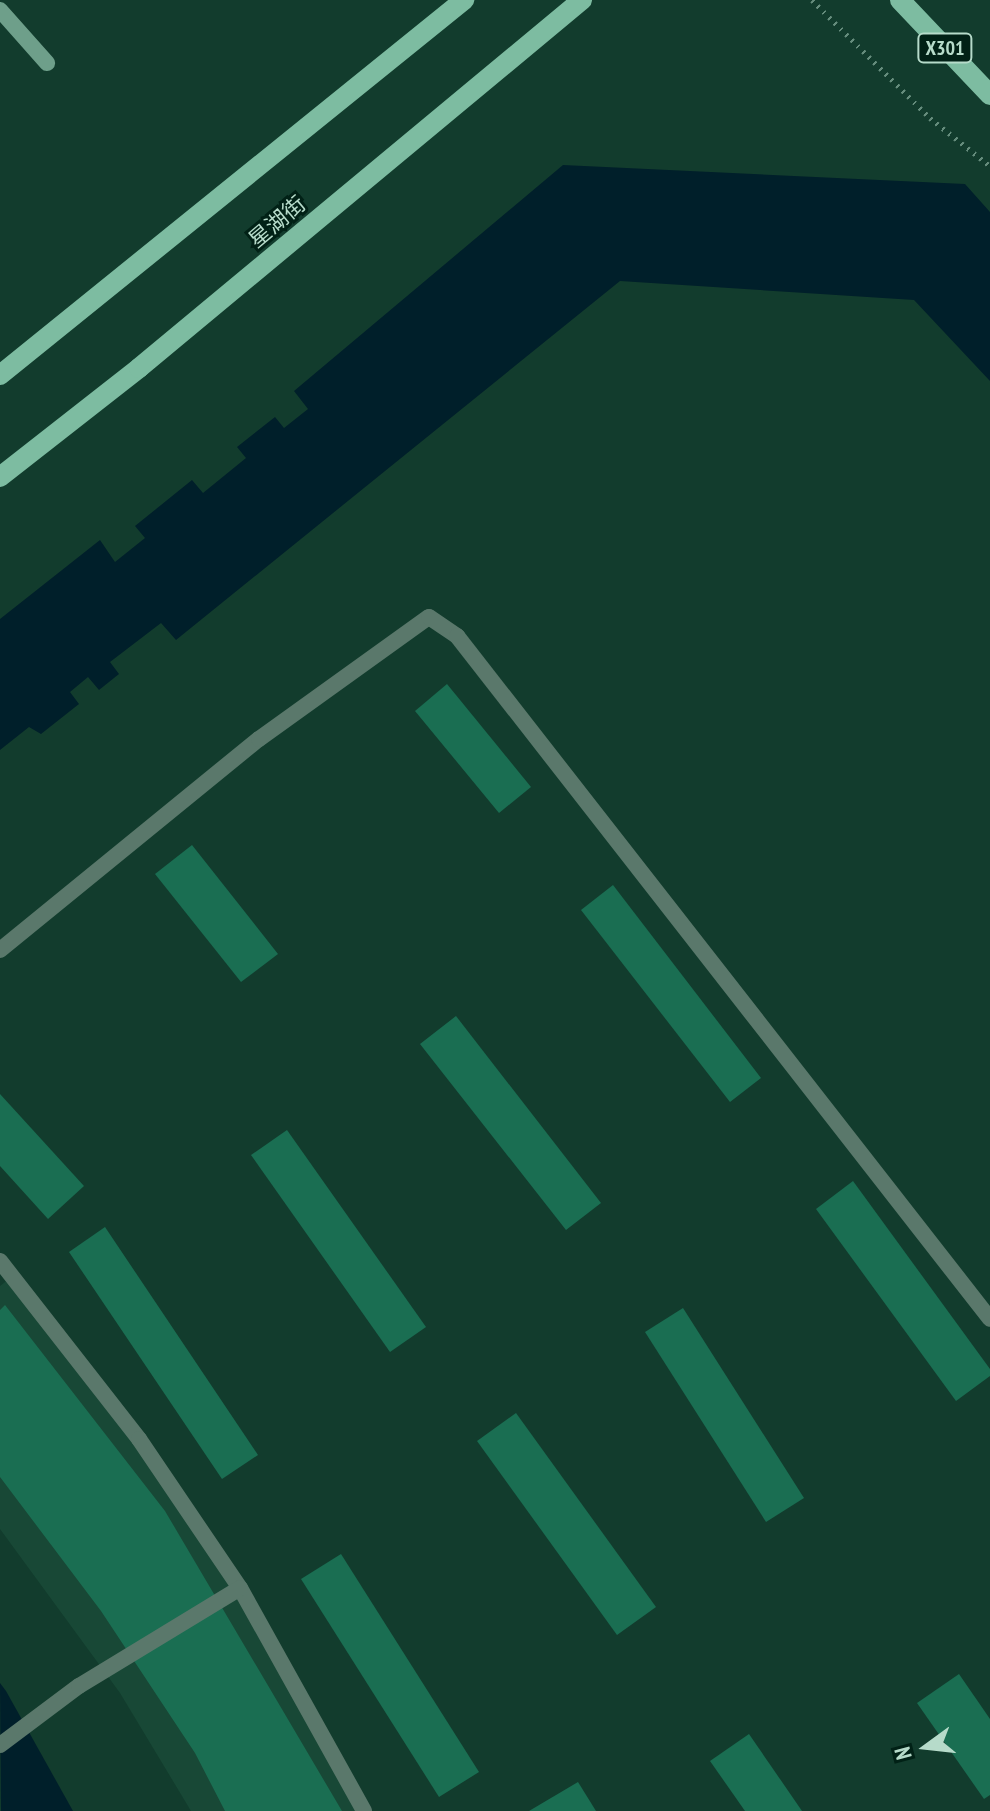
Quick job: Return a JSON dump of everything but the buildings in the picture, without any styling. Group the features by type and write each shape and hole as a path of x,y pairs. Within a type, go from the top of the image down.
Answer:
{"main road":[{"path":"0,375 464,0"},
{"name":"星湖街","path":"0,477 139,368 582,0"},
{"name":"X301","path":"900,0 990,95"}],"street":[{"path":"0,10 47,63"},
{"path":"0,950 259,739 429,617 457,636 990,1319"},
{"path":"0,1261 139,1439 240,1588 364,1811"},
{"path":"0,1745 79,1686 240,1588"}],"path":[{"path":"812,0 930,118 990,166"}],"shaded area":[{"path":"9,1279 139,1439 240,1588 365,1811 191,1811 120,1693 0,1529 0,1286"}],"water":[{"path":"563,165 965,184 990,212 990,381 914,300 620,281 176,640 161,623 110,662 119,674 99,690 88,677 70,692 79,704 41,734 29,727 0,750 0,619 100,540 115,562 145,538 135,526 192,480 203,493 246,458 237,447 275,417 284,428 308,409 294,391"},
{"path":"0,1683 6,1691 73,1811 1,1811"}]}
